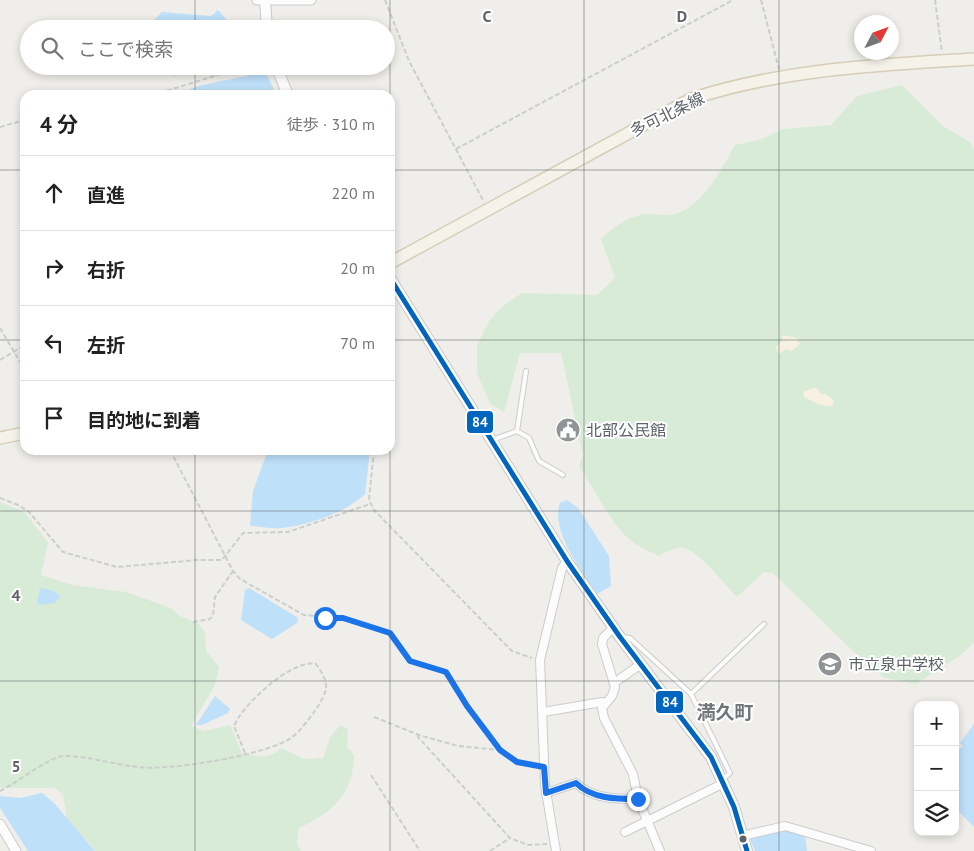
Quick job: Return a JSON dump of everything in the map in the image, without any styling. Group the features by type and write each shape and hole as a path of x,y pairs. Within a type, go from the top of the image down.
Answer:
{"main road":[{"path":"262,0 265,20"},
{"name":"多可北条線","path":"395,260 691,99 728,87 781,76 974,59"},
{"path":"280,75 286,90"},
{"path":"395,286 567,561 620,637 700,740 724,781 748,851"},
{"path":"0,438 20,434"}],"street":[{"path":"262,0 311,0"},
{"path":"555,847 546,793 540,660 562,568 567,561"},
{"path":"614,627 604,638 602,644 614,683 612,696 602,708 604,718 633,774 638,799 660,851"},
{"path":"614,683 641,664"},
{"path":"543,712 584,704 602,702 605,704"},
{"path":"625,832 724,781"},
{"path":"546,793 576,783 586,793 596,796 638,799"},
{"path":"0,824 16,851"},
{"path":"742,836 785,826 871,851"}],"lane":[{"path":"517,431 526,371"},
{"path":"492,440 517,431"},
{"path":"517,431 529,438 539,461 563,475"},
{"path":"691,694 764,624"},
{"path":"620,637 630,638 691,694 730,773 724,781"}],"path":[{"path":"385,0 393,20"},
{"path":"456,149 733,0"},
{"path":"761,0 781,76"},
{"path":"935,0 943,61"},
{"path":"395,25 409,61 488,209"},
{"path":"169,90 218,75"},
{"path":"0,127 20,121"},
{"path":"0,328 20,361"},
{"path":"0,360 20,348"},
{"path":"173,455 233,571 240,579 304,615 343,618 390,633 410,661 446,672 467,706 500,750 517,762 544,767"},
{"path":"374,455 370,504 512,651 540,660"},
{"path":"0,498 29,512 63,552 118,567 197,560 222,560 243,533 288,532 370,504"},
{"path":"194,622 210,619 213,615 215,597 233,571"},
{"path":"0,791 62,756 160,769 245,753 288,740 310,718 328,688 327,681 316,664 309,662 299,666 276,681 261,693 237,720 234,726 245,753"},
{"path":"374,717 419,735 470,749 500,750"},
{"path":"419,735 418,737 510,838 528,845 555,847"},
{"path":"371,775 420,851"},
{"path":"490,851 510,838"}],"green space":[{"path":"902,85 943,126 970,142 974,150 974,643 958,657 916,684 885,678 851,649 773,573 764,572 737,597 690,550 677,548 658,556 636,545 625,535 610,517 579,466 583,455 561,353 520,353 504,412 490,404 477,373 477,345 489,321 504,305 522,293 597,295 615,278 601,239 627,219 647,214 672,215 695,203 711,186 735,145 759,140 783,129 831,125 857,96"},
{"path":"0,502 24,512 48,542 41,575 72,585 126,592 171,608 180,616 199,624 205,633 206,651 219,667 215,685 191,726 204,731 230,725 242,753 268,756 281,748 304,759 323,758 330,738 340,725 348,729 347,747 354,755 350,781 339,800 331,808 299,828 297,844 301,851 96,851 67,819 63,794 54,788 0,788"}],"sand":[{"path":"783,335 797,338 800,344 792,351 786,349 779,354 776,347 782,341"},
{"path":"816,387 821,394 825,394 834,400 833,405 822,405 804,397 803,392"}],"water":[{"path":"218,10 227,20 155,19 162,12 211,16"},
{"path":"251,75 267,75 274,90 188,90 198,86"},
{"path":"266,455 369,455 365,494 347,507 315,521 281,528 250,526 253,491"},
{"path":"567,500 578,508 609,556 611,586 597,594 576,563 559,526 558,514 560,503"},
{"path":"40,588 52,590 60,596 54,603 39,605 37,602"},
{"path":"249,588 298,618 297,623 272,639 241,620 245,590"},
{"path":"215,696 230,709 228,713 202,725 196,725"},
{"path":"974,724 974,827 959,812 959,748 963,747 960,743"},
{"path":"42,793 55,804 95,851 28,851 0,808 0,796 20,798"},
{"path":"784,830 805,835 807,851 755,851 750,839"}],"transit line":[{"name":"84","path":"395,286 567,561 620,637 711,757 734,807 747,851"}],"place":[{"name":"北部公民館","path":"568,430"},
{"name":"市立泉中学校","path":"830,664"}],"district":[{"name":"満久町","path":"725,712"}],"route":[{"path":"325,618 343,618 390,633 410,661 446,672 467,706 500,750 510,759 517,762 544,767 546,793 576,783 586,793 596,796 638,799"}]}
